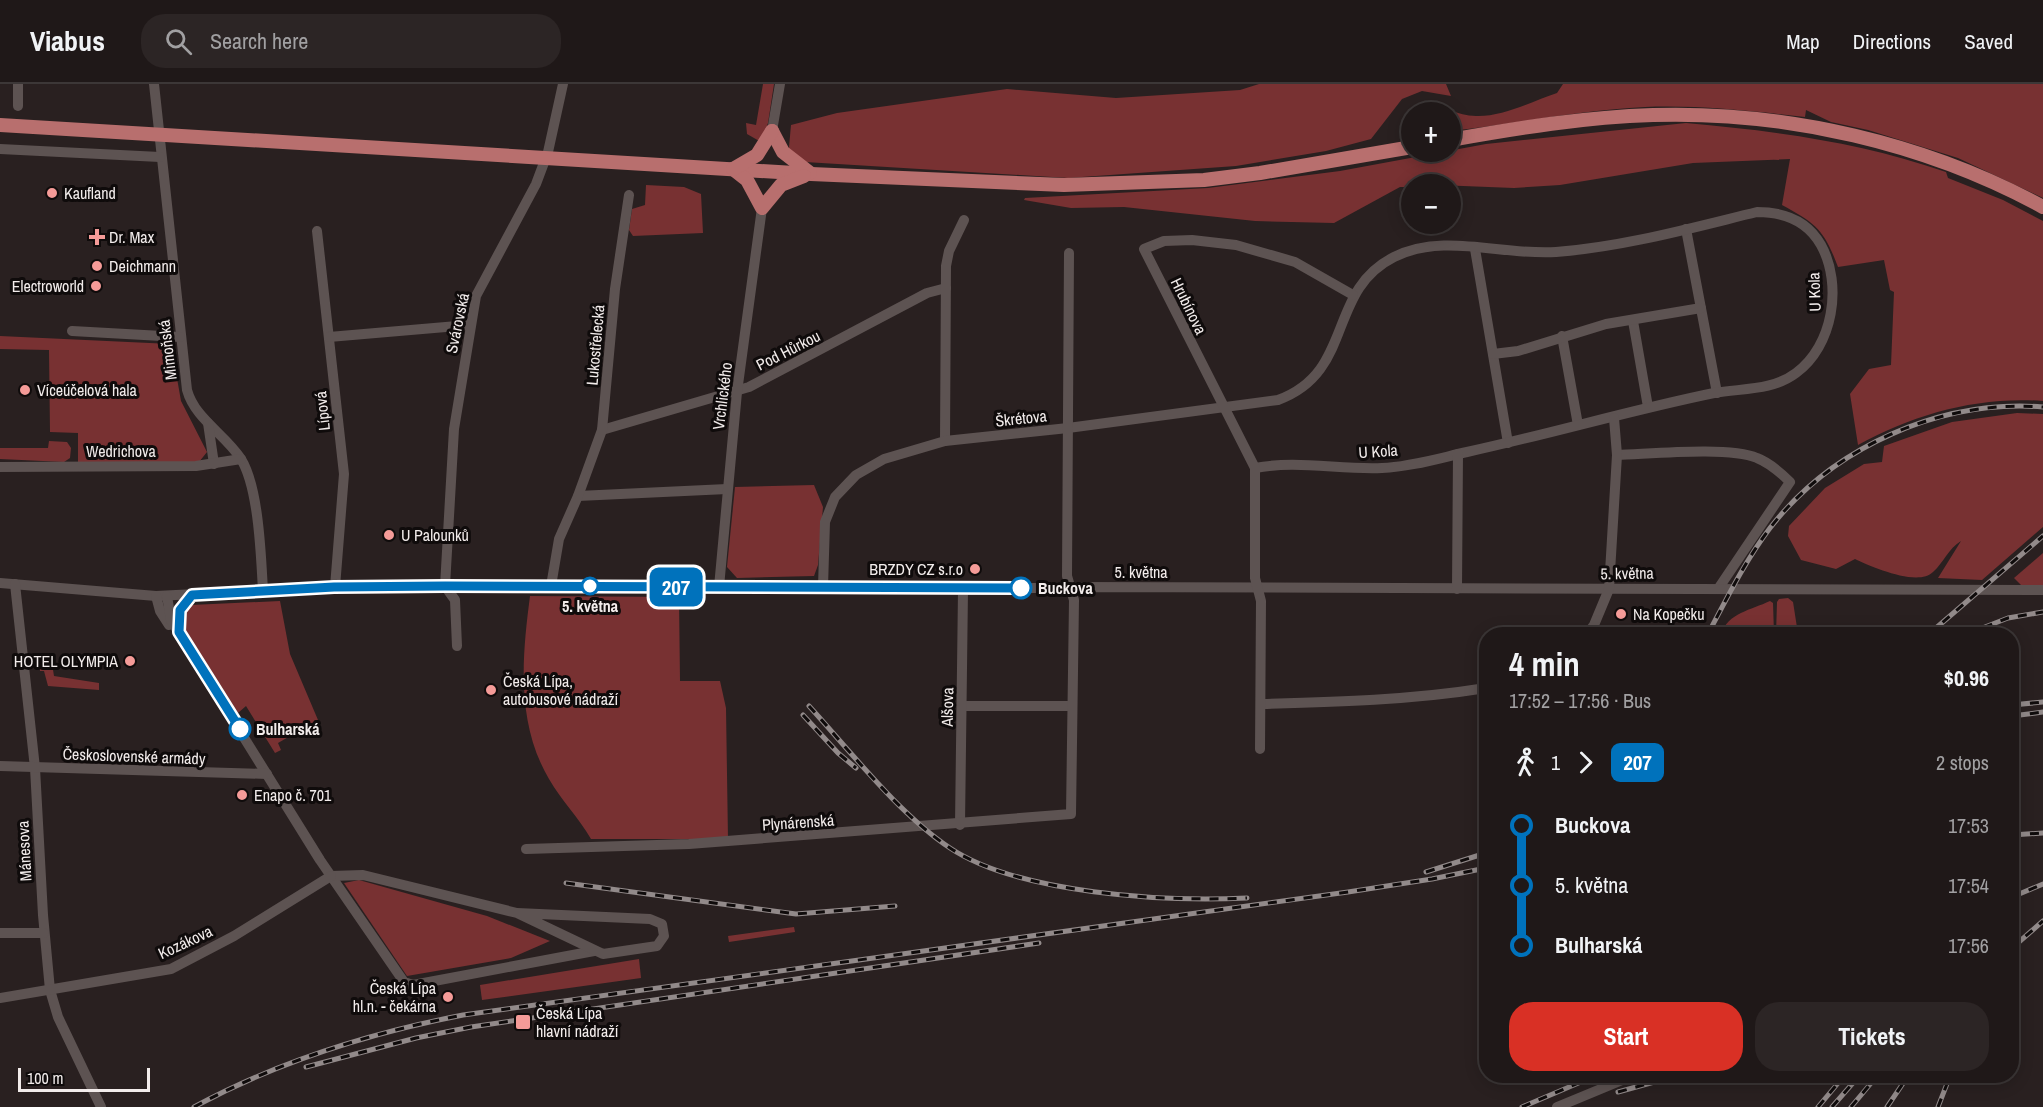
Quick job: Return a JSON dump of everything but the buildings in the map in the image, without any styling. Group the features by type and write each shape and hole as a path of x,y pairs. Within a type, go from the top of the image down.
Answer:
{"main road":[{"path":"1461,138 1604,118 1692,115 1757,120 1823,130 1918,154 1977,176 2043,207"},
{"path":"0,125 812,174 1114,185 1260,173 1401,149"},
{"path":"733,169 757,154 772,131 783,152 812,174"},
{"path":"733,169 747,180 762,208 781,185 812,174"}],"street":[{"path":"18,84 18,106"},
{"name":"Mimoňská","path":"154,84 180,337 189,397 241,459 257,518 263,591"},
{"name":"Svárovská","path":"445,586 454,429 476,296 536,184 548,152 563,84"},
{"path":"772,131 780,84"},
{"path":"0,149 160,157"},
{"name":"Lukostřelecká","path":"551,586 559,539 578,496 602,429 615,289 629,195"},
{"name":"Vrchlického","path":"719,587 737,392 762,208"},
{"name":"U Kola","path":"1255,468 1384,469 1508,443 1614,418 1648,407 1717,393 1770,387 1784,381 1806,365 1817,351 1830,318 1828,267 1822,246 1815,235 1803,224 1789,216 1773,212 1756,212 1592,249 1553,253 1475,249 1453,245 1428,246 1408,251 1377,268 1353,295 1328,361 1312,381"},
{"path":"945,441 947,257 964,220"},
{"path":"1686,229 1717,393"},
{"name":"Lípová","path":"317,231 344,474 334,587"},
{"name":"Hrubínova","path":"1260,749 1261,601 1257,588 1255,468 1144,249 1164,241 1192,240 1236,245 1295,262 1353,295"},
{"path":"1475,249 1508,443"},
{"path":"962,706 1072,706 1074,600 1067,576 1069,253"},
{"name":"Pod Hůrkou","path":"602,429 737,392 799,363 927,293 945,288"},
{"path":"1492,354 1518,351 1606,324 1701,308"},
{"path":"1633,321 1648,407"},
{"path":"329,337 470,325"},
{"path":"72,331 180,337"},
{"path":"1562,336 1578,425"},
{"name":"Škrétova","path":"823,587 825,522 835,497 856,475 884,459 945,441 1068,428 1278,400 1293,394 1312,381"},
{"path":"1592,627 1609,588 1617,455 1614,418"},
{"path":"208,422 214,464"},
{"path":"1617,455 1735,452 1756,458 1777,469 1790,482 1718,589"},
{"path":"1457,589 1458,454"},
{"name":"Wedrichova","path":"0,467 214,464 241,459"},
{"path":"578,496 727,489"},
{"name":"5. května","path":"0,583 161,596 334,587 445,586 823,587 963,590 1071,587 2043,590"},
{"name":"Mánesova","path":"15,584 35,768 44,933 50,990 58,1017 102,1107"},
{"path":"445,586 455,600 457,646"},
{"name":"Alšova","path":"960,825 963,590"},
{"path":"179,632 180,610 192,595"},
{"path":"161,596 179,632 331,876 404,982 412,985 594,951"},
{"path":"1261,704 1351,701 1451,694 1479,689"},
{"name":"Plynárenská","path":"526,849 689,844 960,825 1071,814 1072,706"},
{"name":"Československé armády","path":"0,766 267,774"},
{"path":"331,876 363,875 517,914 594,951 615,954 651,949 662,943 665,929 657,920 650,919 517,914"},
{"name":"Kozákova","path":"0,998 171,969 234,936 331,876"},
{"path":"0,933 44,933"},
{"path":"1557,1107 1615,1083"}],"shaded area":[{"path":"763,84 774,84 768,123 761,142 747,134 746,123 756,125"},
{"path":"1259,84 1446,84 1451,96 1422,91 1402,99 1371,139 1326,151 1236,166 1068,178 805,162 788,158 791,125 837,113 1007,89 1116,98 1240,90"},
{"path":"1563,84 2043,84 2043,198 1958,158 1868,130 1831,122 1806,110 1805,117 1705,108 1645,107 1596,111 1461,130 1461,114 1476,116 1496,114 1557,93"},
{"path":"1686,123 1785,134 1850,145 1946,172 1948,178 2003,200 2043,221 2043,401 1995,401 1947,410 1901,424 1858,445 1850,394 1869,369 1891,365 1894,292 1890,290 1884,260 1838,267 1828,244 1818,229 1782,205 1790,159 1693,163 1560,185 1514,188 1461,186 1461,174 1401,174 1401,187 1334,223 1255,221 1124,207 1071,208 1024,200 1025,198 1208,188 1340,171 1401,160 1401,162 1461,162 1461,149"},
{"path":"646,185 684,187 701,194 703,233 633,236 629,230 632,209 645,205"},
{"path":"0,336 171,344 181,401 207,452 199,462 78,462 78,433 50,432 49,350 0,349"},
{"path":"2017,413 2043,414 2043,527 1982,580 1938,578 1961,541 1933,572 1926,576 1906,577 1872,567 1855,559 1836,569 1801,560 1788,536 1789,526 1825,488 1864,464 1882,462 1884,446 1952,422"},
{"path":"49,441 67,442 71,448 70,458 64,462 0,459 0,448 48,448"},
{"path":"814,485 823,507 818,565 814,576 737,578 727,567 735,487"},
{"path":"2043,553 2043,585 2021,585 2014,578"},
{"path":"530,596 679,597 680,681 720,681 726,708 728,839 591,839 549,779 538,758 531,736 524,690 525,643"},
{"path":"1788,598 1793,602 1797,627 1776,627 1779,599"},
{"path":"280,601 290,654 318,720 278,743 281,750 275,753 246,706 238,713 183,626 184,612 191,605"},
{"path":"1770,601 1773,603 1774,627 1724,627 1729,621"},
{"path":"51,657 54,676 99,683 99,690 48,686 44,671 40,671 39,662 31,662 31,659"},
{"path":"359,880 487,916 550,941 511,958 407,976 344,883"},
{"path":"794,927 795,932 729,942 728,936"},
{"path":"639,959 641,978 482,1000 480,985"}],"railway":[{"path":"1712,627 1744,567 1770,528 1796,499 1825,474 1857,452 1892,434 1928,420 1966,411 2004,407 2043,407"},
{"path":"1937,627 2043,536"},
{"path":"1985,627 2008,618 2043,612"},
{"path":"2019,704 2043,702"},
{"path":"809,706 876,782 912,818 950,848 979,864 1014,876 1094,892 1176,898 1247,898"},
{"path":"2019,715 2043,712"},
{"path":"803,715 838,753 856,768"},
{"path":"2019,835 2043,833"},
{"path":"1426,872 1479,855"},
{"path":"194,1107 258,1076 325,1051 393,1031 463,1015 1348,892 1479,869"},
{"path":"566,883 796,914 895,906"},
{"path":"2019,894 2043,884"},
{"path":"2019,942 2043,921"},
{"path":"306,1067 416,1038 471,1027 1039,943"},
{"path":"1522,1107 1579,1083"},
{"path":"1618,1092 1651,1083"},
{"path":"1818,1107 1838,1083"},
{"path":"1832,1107 1853,1083"},
{"path":"1851,1107 1871,1083"},
{"path":"1887,1107 1903,1083"},
{"path":"1938,1107 1947,1083"}],"bus line":[{"name":"207","path":"240,729 179,632 180,610 192,595 334,587 445,586 823,587 963,590 1021,588"}],"place":[{"name":"Kaufland","path":"52,193"},
{"name":"Dr. Max","path":"97,237"},
{"name":"Deichmann","path":"97,266"},
{"name":"Electroworld","path":"96,286"},
{"name":"Víceúčelová hala","path":"25,390"},
{"name":"U Palounků","path":"389,535"},
{"name":"BRZDY CZ s.r.o","path":"975,569"},
{"name":"5. května","path":"590,586"},
{"name":"Buckova","path":"1021,588"},
{"name":"Na Kopečku","path":"1621,614"},
{"name":"HOTEL OLYMPIA","path":"130,661"},
{"name":"Česká Lípa, autobusové nádraží","path":"491,690"},
{"name":"Bulharská","path":"240,729"},
{"name":"Enapo č. 701","path":"242,795"},
{"name":"Česká Lípa hl.n. - čekárna","path":"448,997"},
{"name":"Česká Lípa hlavní nádraží","path":"523,1022"}]}
